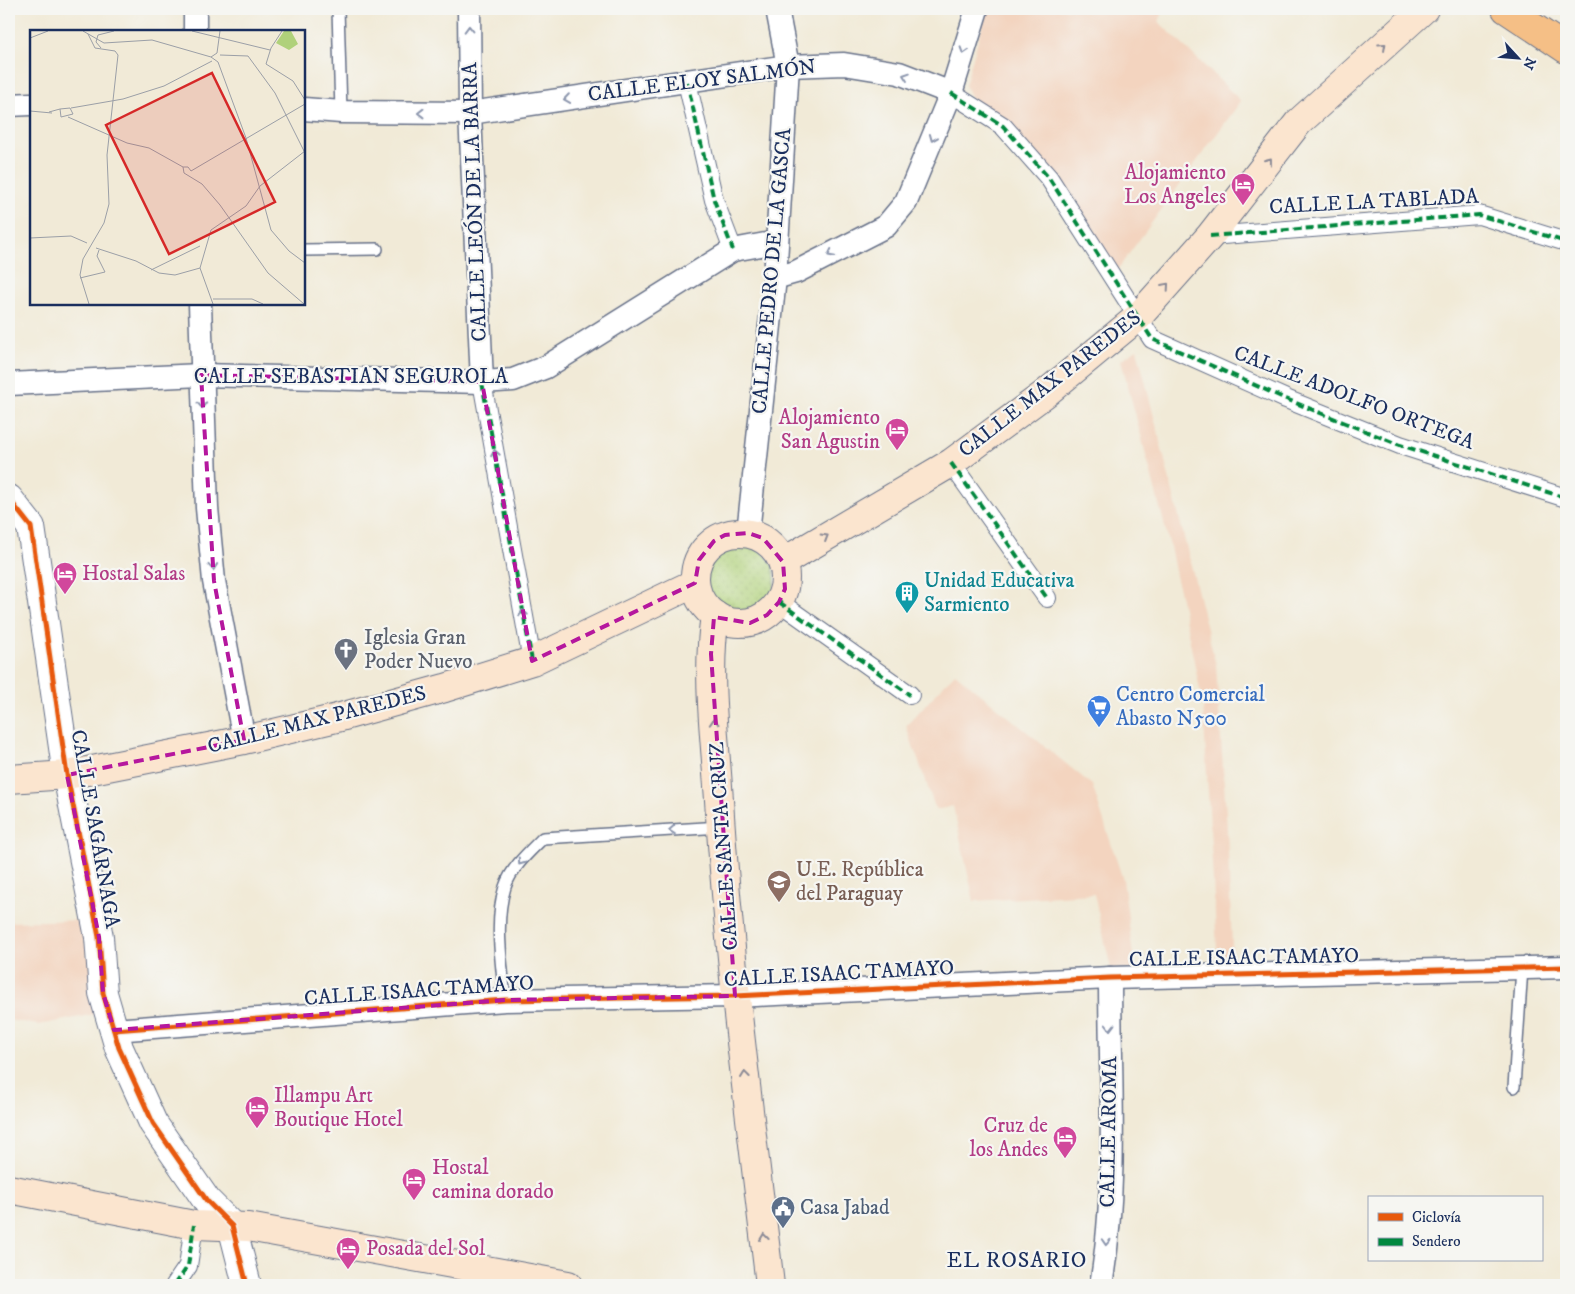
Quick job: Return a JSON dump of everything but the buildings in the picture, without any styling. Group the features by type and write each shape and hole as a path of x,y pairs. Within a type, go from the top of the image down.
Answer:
{"main road":[{"name":"CALLE MAX PAREDES","path":"783,562 951,463 1046,393 1138,317 1210,236 1298,123 1424,9"},
{"path":"1506,9 1566,49"},
{"path":"748,533 763,538 775,548 783,562 786,575 785,589 779,602 767,615 750,623 731,623 714,616 705,607 695,583 699,560 714,541 730,534 748,533"},
{"name":"CALLE MAX PAREDES","path":"9,779 67,775 244,740 346,715 532,661 695,583"},
{"name":"CALLE SANTA CRUZ","path":"714,616 711,654 721,827 735,996 770,1285"},
{"path":"9,1189 194,1225 232,1226 568,1285"}],"street":[{"path":"195,9 195,30"},
{"name":"CALLE LEÓN DE LA BARRA","path":"469,9 470,113 482,382 532,661"},
{"name":"CALLE PEDRO DE LA GASCA","path":"748,533 775,278 788,66 777,9"},
{"path":"775,278 796,272 886,226 906,202 951,93 977,9"},
{"name":"CALLE ELOY SALMÓN","path":"305,109 341,112 470,113 788,66 844,64 899,73 951,93 1003,126 1049,178 1138,317"},
{"path":"687,82 714,200 733,250"},
{"path":"9,105 30,104"},
{"name":"CALLE LA TABLADA","path":"1210,236 1479,215 1566,242"},
{"name":"CALLE SEBASTIAN SEGUROLA","path":"9,384 201,375 482,382 513,380 546,367 733,250 777,242"},
{"path":"200,305 207,508 214,580 244,740"},
{"name":"CALLE ADOLFO ORTEGA","path":"1138,317 1152,339 1286,399 1400,445 1566,498"},
{"path":"951,463 1047,598"},
{"name":"CALLE SAGÁRNAGA","path":"9,499 31,526 67,775 99,938 103,993 118,1048 153,1123 207,1201 232,1226 248,1285"},
{"path":"779,602 910,695"},
{"name":"CALLE ISAAC TAMAYO","path":"114,1030 505,1000 735,996 1110,978 1566,967"},
{"name":"CALLE AROMA","path":"1101,1285 1105,1258 1110,1164 1110,978"},
{"path":"176,1285 188,1266 194,1225"}],"lane":[{"path":"338,9 341,112"},
{"path":"305,250 377,249"},
{"path":"505,1000 500,912 505,886 524,857 542,838 721,827"},
{"path":"1514,1087 1522,968"}],"highlighted area":[{"path":"201,375 482,382 532,661 695,583 699,560 714,541 725,535 748,533 763,538 783,562 785,589 779,602 767,615 750,623 714,617 711,654 735,996 505,1000 114,1030 103,993 99,937 67,775 244,740 214,581"}],"shaded area":[{"path":"987,9 1164,9 1159,22 1241,101 1109,281 1075,216 974,106 965,85"},
{"path":"1137,349 1216,665 1227,829 1233,969 1218,967 1203,704 1169,542 1121,360"},
{"path":"955,673 1092,785 1123,880 1135,970 1111,969 1094,894 974,901 953,806 936,810 906,726"},
{"path":"85,920 101,1013 38,1025 9,1020 9,922"}],"green space":[{"path":"741,545 754,547 765,555 773,566 775,579 773,592 765,603 754,611 741,613 728,611 717,603 709,592 707,579 709,566 717,555 728,547"}],"marked path":[{"path":"687,82 714,200 733,250"},
{"path":"951,93 1003,126 1049,178 1152,339 1286,399 1400,445 1566,498"},
{"path":"1210,236 1479,215 1566,242"},
{"path":"482,382 532,661"},
{"path":"951,463 1047,598"},
{"path":"779,602 910,695"},
{"path":"175,1285 188,1266 194,1225"}],"cycle path":[{"path":"9,499 31,527 67,775 99,937 103,993 119,1048 153,1123 207,1201 232,1226 247,1285"},
{"path":"114,1030 505,1000 735,996 1110,978 1566,967"}],"place":[{"name":"Alojamiento Los Angeles","path":"1243,206"},
{"name":"Alojamiento San Agustin","path":"897,451"},
{"name":"Hostal Salas","path":"65,595"},
{"name":"Unidad Educativa Sarmiento","path":"907,614"},
{"name":"Iglesia Gran Poder Nuevo","path":"346,671"},
{"name":"Centro Comercial Abasto N500","path":"1099,728"},
{"name":"U.E. República del Paraguay","path":"779,903"},
{"name":"Illampu Art Boutique Hotel","path":"257,1129"},
{"name":"Cruz de los Andes","path":"1065,1159"},
{"name":"Hostal camina dorado","path":"414,1201"},
{"name":"Casa Jabad","path":"783,1229"},
{"name":"Posada del Sol","path":"348,1270"}],"district":[{"name":"EL ROSARIO","path":"1017,1260"}]}
